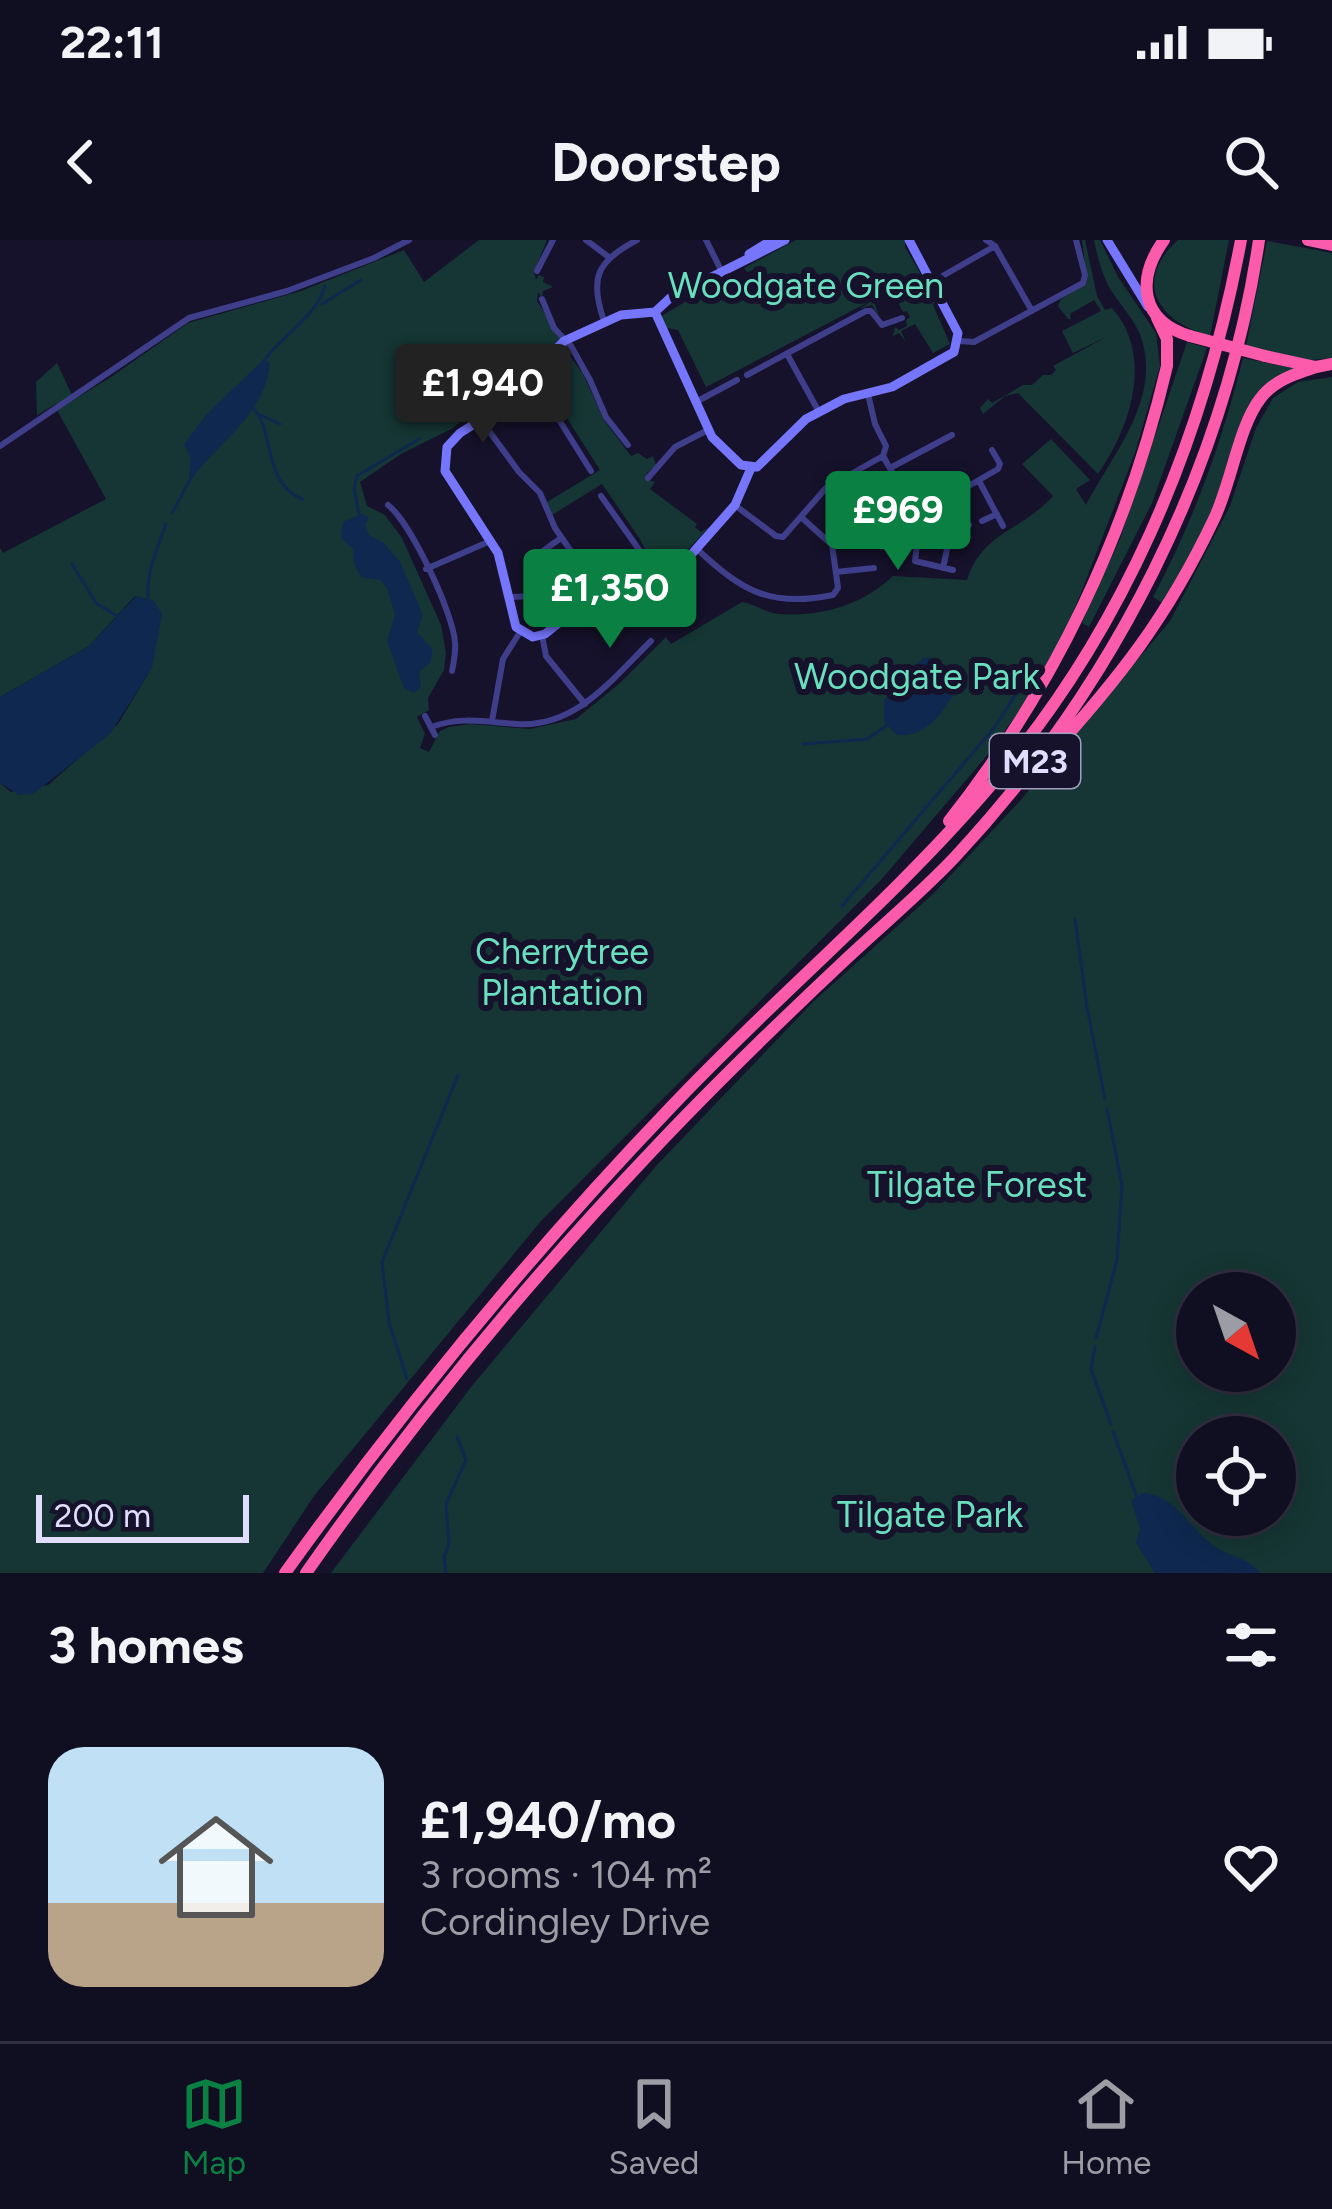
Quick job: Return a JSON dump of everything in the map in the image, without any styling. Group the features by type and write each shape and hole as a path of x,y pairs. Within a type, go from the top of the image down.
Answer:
{"highway":[{"path":"1164,240 1148,274 1156,317 1190,336 1316,368 1332,364"},
{"name":"M23","path":"285,1573 461,1344 569,1216 752,1023 976,803 1062,694 1124,590 1174,482 1222,330 1241,240"},
{"name":"M23","path":"959,852 1066,719 1154,570 1211,433 1240,333 1259,240"},
{"path":"1308,240 1328,243"},
{"name":"M23","path":"903,878 1021,723 1076,624 1118,528 1156,409 1168,356 1166,336 1156,317"},
{"name":"M23","path":"305,1573 476,1352 648,1155 959,852 1074,728 1159,624 1229,488 1259,400 1282,380 1316,368"}],"street":[{"path":"0,446 189,318 287,291 409,240"},
{"path":"537,272 554,240"},
{"path":"586,240 610,258"},
{"path":"604,321 596,281 610,258 637,240"},
{"path":"706,240 721,270"},
{"path":"734,264 772,240"},
{"path":"655,313 663,302 785,240"},
{"path":"655,313 708,430 733,460 752,467 765,463 800,423 819,412 848,398 892,387 949,356 958,340 956,328 909,240"},
{"path":"986,240 1032,311"},
{"path":"958,340 974,342 1083,283 1076,240"},
{"path":"1107,240 1156,317"},
{"path":"932,282 994,246"},
{"path":"542,299 606,417 628,445"},
{"path":"747,375 868,310 882,325 902,318"},
{"path":"655,313 631,313 604,321 566,340 552,353 536,383 451,441 443,464 448,478 493,542 520,632 542,635 597,589 621,576 677,569 735,505 752,467"},
{"path":"787,354 819,412"},
{"path":"696,402 736,380"},
{"path":"536,383 590,471"},
{"path":"735,505 777,537 785,535 827,487 883,456 886,446 868,394"},
{"path":"481,420 540,493 561,538 597,589"},
{"path":"648,478 675,447 708,430"},
{"path":"892,467 952,435"},
{"path":"921,513 994,472 1000,464 992,449"},
{"path":"883,456 911,506 921,513"},
{"path":"979,480 1003,526"},
{"path":"601,496 640,551 643,574"},
{"path":"388,505 409,527 454,635 452,670"},
{"path":"921,513 915,561 953,570"},
{"path":"982,521 997,514"},
{"path":"697,549 735,582 777,600 833,595 838,590 832,545 801,517"},
{"path":"943,568 950,540 969,525"},
{"path":"832,545 885,534"},
{"path":"532,567 536,556 561,538"},
{"path":"426,569 493,542"},
{"path":"836,572 874,568"},
{"path":"658,572 662,588 681,613"},
{"path":"512,597 535,596 554,607"},
{"path":"581,603 603,631 612,634"},
{"path":"493,722 503,659 520,632"},
{"path":"542,635 546,656 585,704"},
{"path":"425,716 433,731 459,719 545,722 585,704 651,641"}],"green space":[{"path":"479,240 547,240 534,272 536,280 539,275 544,277 543,282 553,287 543,291 542,298 538,292 537,301 560,338 518,384 360,482 367,506 385,515 402,538 441,625 444,670 428,698 429,710 417,717 425,734 420,748 429,752 440,731 449,727 530,729 576,719 666,637 671,644 742,602 774,613 811,613 855,602 893,576 967,580 982,552 1053,496 1022,464 1051,439 1090,480 1076,489 1086,505 1132,423 1145,379 1139,332 1108,285 1094,240 1100,240 1118,277 1156,333 1160,366 1135,453 1060,642 984,759 881,880 541,1221 314,1496 263,1573 0,1573 0,783 11,792 48,785 118,724 148,674 162,614 135,596 89,646 0,697 0,548 3,553 106,499 57,410 188,323 301,291 404,250 424,282"},
{"name":"Woodgate Green","path":"796,240 905,240 936,300 933,305 950,344 933,353 915,324 901,331 906,342 899,333 893,336 895,327 907,326 910,317 894,295 875,304 879,317 872,305 859,309 880,296 706,387 678,330 666,328 660,317 726,277 744,295 760,287 753,270 744,268"},
{"path":"1082,240 1097,296 1125,327 1135,369 1128,413 1098,474 1018,393 1005,396 983,414 980,408 988,399 992,403 1043,375 1051,375 1056,370 1053,366 1108,336 1073,353 1062,331 1101,311 1094,300 1068,319 1058,306 1087,282"},
{"path":"1178,240 1229,240 1210,336 1177,321 1157,298 1156,271"},
{"path":"1267,241 1332,253 1332,358 1310,360 1246,346"},
{"path":"1187,342 1207,348 1152,503 1089,627 1082,623 1120,539"},
{"path":"565,349 583,374 604,420 631,456 653,456 656,465 647,473 648,480 655,482 650,489 701,532 708,528 673,562 652,564 602,484 552,515 547,502 600,470 544,382"},
{"path":"1243,358 1297,369 1264,388 1205,530 1164,604 1153,597 1206,480"},
{"path":"57,363 72,395 37,415 36,382"},
{"name":"Tilgate Forest","path":"1332,377 1332,1573 331,1573 471,1387 656,1166 813,1002 934,893 1019,802 1170,621 1230,506 1256,428 1273,398 1298,382"}],"water":[{"path":"264,359 270,363 266,381 251,412 189,476 191,458 184,445 206,415"},
{"path":"361,514 369,517 365,525 369,535 384,543 400,562 423,615 417,632 432,649 431,662 419,672 421,687 414,693 404,688 387,641 395,614 387,588 380,580 361,577 353,549 341,538 343,522"},
{"path":"136,596 153,600 162,614 152,668 110,734 33,794 19,795 0,783 0,697 89,646"},
{"path":"923,658 945,668 954,693 924,729 897,735 884,722 884,700"},
{"path":"1142,1493 1165,1500 1176,1508 1176,1536 1203,1536 1260,1573 1155,1573 1136,1543 1140,1528 1131,1501"}],"waterway":[{"path":"322,304 361,280"},
{"path":"263,362 314,308 325,286"},
{"path":"251,406 264,427 280,480 302,499"},
{"path":"260,415 280,424"},
{"path":"359,514 354,488 357,476 419,439"},
{"path":"172,513 192,476"},
{"path":"148,597 151,569 166,524"},
{"path":"72,564 96,603 117,616"},
{"path":"842,906 994,728 1027,677"},
{"path":"803,744 867,739 886,726"},
{"path":"1075,919 1105,1099"},
{"path":"407,1379 389,1322 382,1262 458,1075"},
{"path":"1096,1338 1117,1260 1122,1185 1107,1109"},
{"path":"1095,1346 1091,1369 1111,1424"},
{"path":"1113,1431 1136,1495"},
{"path":"446,1573 446,1504 466,1460 457,1437"}],"park label":[{"name":"Woodgate Park","path":"917,676"},
{"name":"Cherrytree Plantation","path":"562,972"},
{"name":"Tilgate Park","path":"930,1514"}]}
